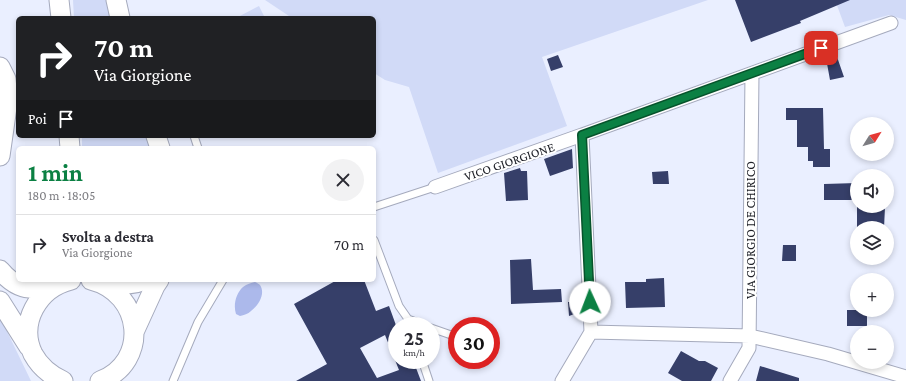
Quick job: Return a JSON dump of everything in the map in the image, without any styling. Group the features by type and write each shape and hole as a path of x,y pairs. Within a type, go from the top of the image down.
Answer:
{"street":[{"path":"59,0 61,16"},
{"path":"116,0 120,16"},
{"name":"VICO GIORGIONE","path":"435,187 891,23"},
{"path":"0,67 6,79 8,100 0,156"},
{"name":"VIA GIORGIO DE CHIRICO","path":"730,381 749,348 750,336 752,74"},
{"path":"562,381 591,332 582,135"},
{"path":"0,270 15,284 26,288 37,289 61,283"},
{"path":"99,282 121,287 136,286 150,282"},
{"path":"99,282 117,293 124,301 130,311 133,321 133,342 130,352 115,381"},
{"path":"134,332 155,286 158,282"},
{"path":"39,366 30,344 28,334 30,318 43,294 61,283"},
{"path":"0,301 39,366 62,381"},
{"path":"591,332 750,336 828,354 906,377"},
{"path":"100,381 110,376 125,362"}],"lane":[{"path":"376,205 435,187"},
{"path":"376,245 399,306 405,317"},
{"path":"173,381 198,322 221,282"},
{"path":"425,369 429,381"}],"shaded area":[{"path":"73,0 111,0 115,16 74,16"},
{"path":"265,0 708,0 542,57 567,126 438,173 409,87 385,80 376,74 376,16 289,16"},
{"path":"835,0 906,0 906,20 889,15 845,27"},
{"path":"259,6 264,16 240,16"},
{"path":"82,138 150,138 152,146 82,146"},
{"path":"0,318 1,319 31,381 0,381"}],"water":[{"path":"255,282 262,288 262,296 259,303 247,314 240,316 236,314 235,303 239,292 244,286"}],"building":[{"path":"735,0 850,0 800,21 801,23 751,42"},
{"path":"836,54 844,77 830,80 826,58"},
{"path":"558,55 563,67 551,71 547,59"},
{"path":"786,108 823,108 824,149 830,149 830,167 813,167 813,161 808,161 808,147 797,147 797,120 786,120"},
{"path":"572,149 573,168 550,176 544,159"},
{"path":"520,168 521,171 527,171 528,200 506,201 504,173"},
{"path":"668,171 669,184 653,184 652,172"},
{"path":"850,183 850,200 824,200 824,184"},
{"path":"857,213 885,213 884,221 857,221"},
{"path":"783,245 796,245 796,261 782,261"},
{"path":"531,259 533,290 561,289 562,302 511,304 510,260"},
{"path":"664,278 665,307 626,308 625,282 646,282 646,279"},
{"path":"333,282 365,282 376,311 389,306 393,317 388,317 388,342 385,335 360,348 377,378 399,369 416,369 421,381 296,381 327,364 294,304"},
{"path":"568,302 579,302 580,312 569,316"},
{"path":"847,310 850,310 850,317 867,317 867,325 847,326"},
{"path":"681,351 699,361 705,361 718,368 711,381 682,381 668,373"},
{"path":"760,366 799,378 799,381 756,381"}],"route":[{"path":"590,302 582,135 821,48"}]}
